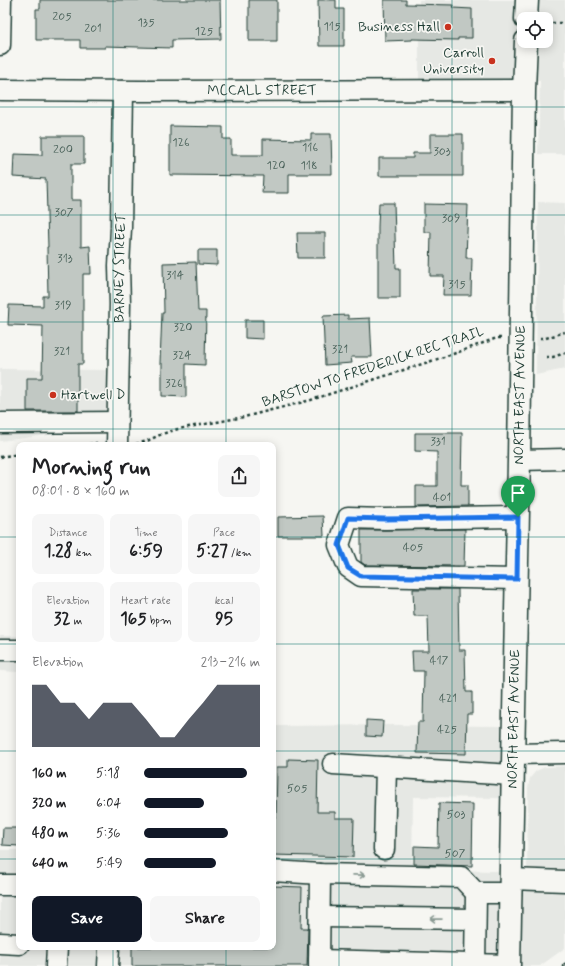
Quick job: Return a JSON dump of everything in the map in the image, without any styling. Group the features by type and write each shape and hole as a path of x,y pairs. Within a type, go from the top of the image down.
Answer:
{"main road":[{"path":"526,12 527,0"},
{"name":"NORTH EAST AVENUE","path":"509,966 526,48"}],"street":[{"path":"0,45 1,0"},
{"name":"MCCALL STREET","path":"0,90 524,90"},
{"name":"BARNEY STREET","path":"117,442 123,91"},
{"path":"0,423 117,422"},
{"path":"519,460 565,459"},
{"path":"517,579 361,576 348,568 339,545 348,518 385,519 518,517"},
{"path":"0,650 16,650"},
{"path":"514,754 565,753"},
{"path":"332,764 513,775"},
{"path":"384,849 386,767"},
{"path":"276,870 320,874 461,877 476,893 475,966"},
{"path":"320,874 319,963 509,966"},
{"path":"476,893 511,886 565,881"},
{"path":"0,885 16,885"},
{"path":"320,917 475,919"},
{"path":"0,943 16,944"},
{"path":"56,966 57,950"},
{"path":"108,966 109,950"}],"path":[{"path":"553,23 565,23"},
{"path":"537,338 546,338 565,332"},
{"name":"BARSTOW TO FREDERICK REC TRAIL","path":"144,442 178,429 244,417 311,400 453,354 497,338 506,338"},
{"path":"546,357 553,357 565,353"},
{"path":"0,457 16,454"}],"shaded area":[{"name":"Carroll University","path":"419,0 565,0 565,154 538,154 540,81 419,81"},
{"path":"538,202 565,203 565,369 536,375"},
{"path":"0,369 108,370 106,428 0,441"},
{"path":"0,636 16,636 16,672 0,671"},
{"path":"276,726 502,726 500,798 413,797 412,869 493,871 527,870 528,788 530,778 536,771 545,767 565,766 565,948 540,966 0,966 0,850 16,850 16,950 276,950"}],"building":[{"path":"40,0 220,0 221,39 172,40 172,48 105,46 105,48 80,48 80,40 36,40 36,9 40,9"},
{"path":"249,0 277,0 277,41 249,41"},
{"path":"318,0 336,0 336,9 344,9 344,46 319,46"},
{"path":"384,0 406,0 406,4 454,5 453,8 472,9 472,38 458,38 458,40 412,39 385,41"},
{"path":"170,126 223,127 223,139 231,139 231,155 263,155 263,139 311,140 311,134 331,134 332,174 289,174 289,193 262,193 263,176 170,175"},
{"path":"430,134 463,134 463,176 379,176 379,158 413,158 413,153 430,153"},
{"path":"42,136 84,136 84,164 71,164 71,200 81,200 81,247 90,246 91,274 83,274 83,364 78,364 78,411 27,411 27,378 42,378 43,326 8,325 9,305 43,306 43,296 48,296 46,179 13,177 14,154 42,155"},
{"path":"379,203 394,203 396,268 400,268 400,298 378,298"},
{"path":"424,204 468,205 466,258 472,258 471,295 443,295 444,276 430,276 431,232 424,232"},
{"path":"297,233 325,233 325,258 298,258"},
{"path":"198,250 217,250 217,265 198,264"},
{"path":"196,262 198,311 206,311 205,365 186,364 186,397 162,396 162,363 160,363 162,313 164,313 163,263"},
{"path":"348,315 348,319 370,318 372,357 351,357 352,363 325,365 323,316"},
{"path":"245,320 263,320 263,339 245,338"},
{"path":"415,433 462,433 461,485 468,485 468,506 416,507 416,486 437,486 437,452 415,451"},
{"path":"323,516 324,536 278,536 278,517"},
{"path":"465,529 464,566 365,565 361,562 361,530"},
{"path":"413,589 458,589 459,650 465,650 466,692 472,692 472,714 467,714 466,754 417,753 418,722 423,722 424,671 413,671 412,651 429,651 428,616 414,616"},
{"path":"366,720 383,721 382,737 366,736"},
{"path":"288,759 318,760 317,812 335,812 335,818 354,818 353,857 276,855 277,767 288,767"},
{"path":"439,803 473,804 472,866 414,864 414,846 438,847"},
{"path":"3,828 16,828 16,846 2,845"},
{"path":"276,886 302,887 301,928 308,928 307,966 132,966 132,950 276,950"}],"place":[{"name":"Business Hall","path":"448,27"},
{"name":"Carroll University","path":"492,61"},
{"name":"Hartwell D","path":"53,395"}],"route":[{"path":"518,517 517,579 361,576 348,568 339,545 348,518 385,519 518,517"}]}
